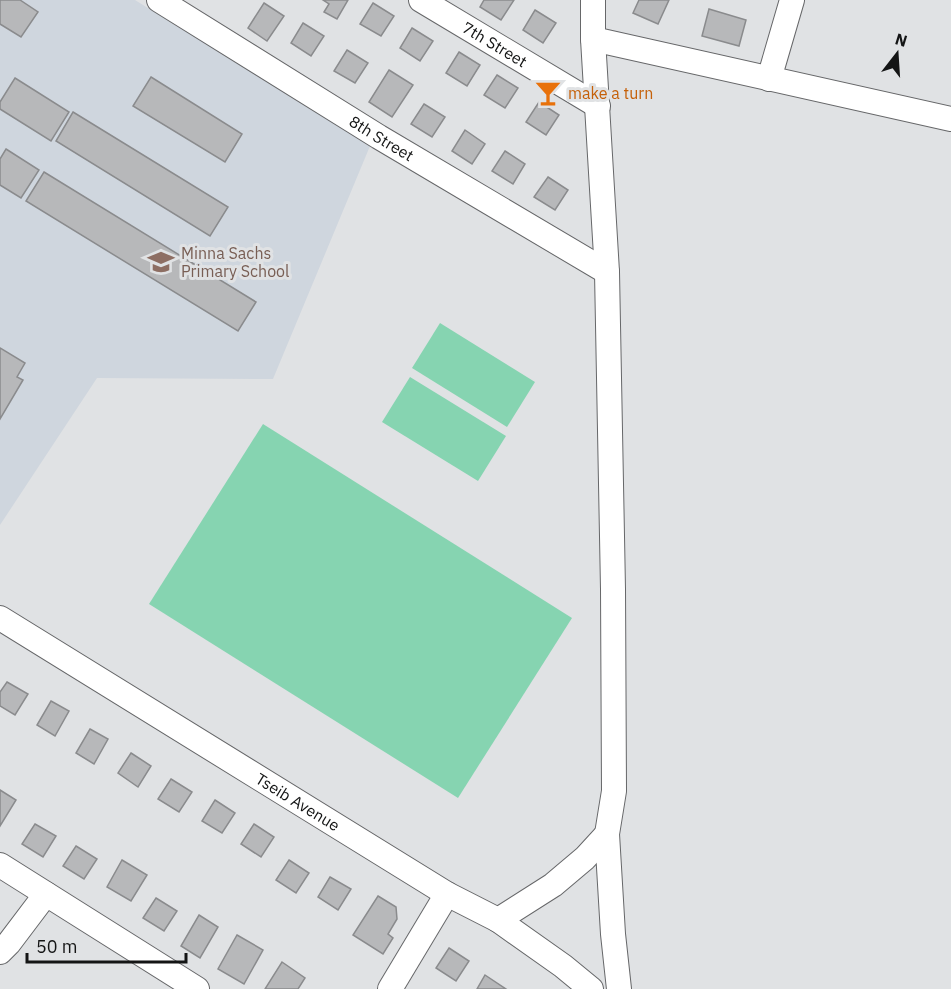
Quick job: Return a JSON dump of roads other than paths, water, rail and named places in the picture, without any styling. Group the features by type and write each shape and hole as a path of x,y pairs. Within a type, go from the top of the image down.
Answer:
{"street":[{"name":"8th Street","path":"159,0 379,137 607,272"},
{"name":"7th Street","path":"421,0 598,106"},
{"path":"593,0 593,39 607,272 615,741 614,791 607,834 619,989"},
{"path":"769,79 792,0"},
{"path":"593,39 951,119"},
{"name":"Tseib Avenue","path":"0,618 447,894 498,920 591,989"},
{"path":"498,920 553,885 585,858 607,834"},
{"path":"0,865 197,989"},
{"path":"0,952 46,894"},
{"path":"390,989 447,894"}],"place":[{"name":"make a turn","path":"548,93"},
{"name":"Minna Sachs Primary School","path":"161,262"}]}
